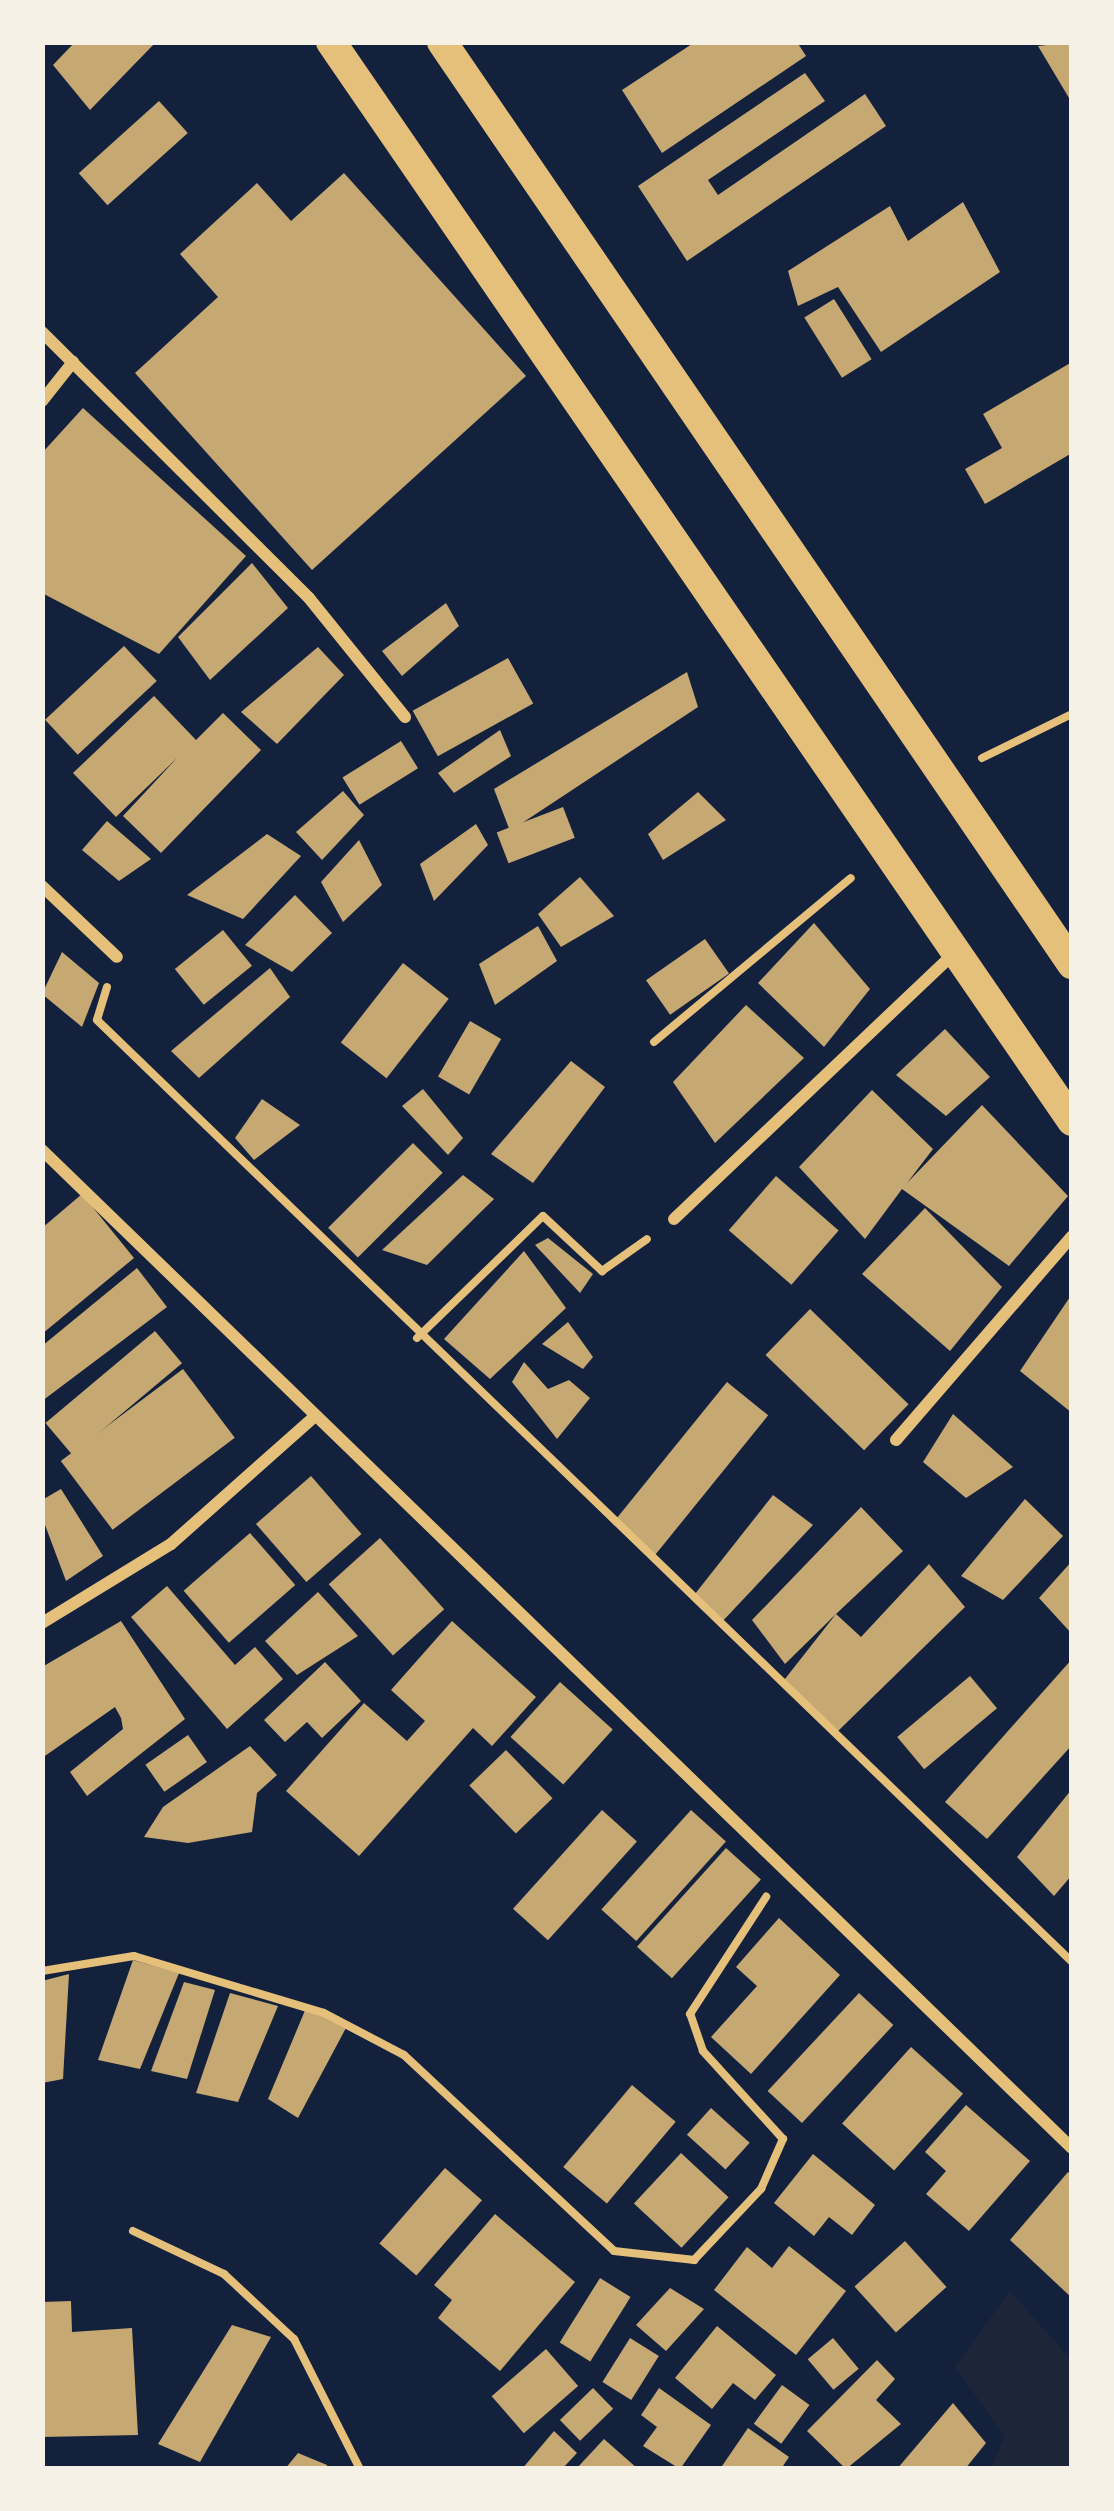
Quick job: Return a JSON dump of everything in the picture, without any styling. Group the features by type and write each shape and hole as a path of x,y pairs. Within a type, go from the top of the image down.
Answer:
{"main road":[{"path":"331,42 1072,1121"},
{"path":"452,46 1072,964"}],"street":[{"path":"42,332 309,598 406,717"},
{"path":"42,401 73,362"},
{"path":"42,886 117,957"},
{"path":"674,1219 955,952"},
{"path":"42,1150 1072,2147"},
{"path":"896,1440 1072,1236"},
{"path":"42,1623 171,1544 315,1416"}],"path":[{"path":"944,777 1072,714"},
{"path":"654,1042 885,850"},
{"path":"117,957 97,1020 417,1337 1072,1962"},
{"path":"417,1337 543,1216 602,1270 674,1219"},
{"path":"42,1971 134,1956 324,2013 404,2055 614,2251 694,2260 761,2189 783,2139 703,2051 689,2014 727,1942 786,1873"},
{"path":"133,2231 224,2275 294,2339 360,2469"}],"shaded area":[{"path":"1010,2291 1072,2361 1072,2469 991,2469 1005,2436 955,2367"}],"building":[{"path":"75,42 156,42 90,110 53,65"},
{"path":"695,42 797,42 806,56 662,153 622,90"},
{"path":"1072,42 1072,103 1038,46"},
{"path":"805,73 825,101 708,180 718,195 865,94 886,126 687,261 638,186"},
{"path":"159,101 188,133 108,205 79,173"},
{"path":"344,173 526,376 312,570 135,373 218,297 180,254 257,183 291,221"},
{"path":"963,202 1000,272 881,352 838,287 798,306 788,271 890,206 908,241"},
{"path":"834,299 872,359 842,378 804,318"},
{"path":"1072,362 1072,453 985,504 965,469 1002,448 983,414"},
{"path":"83,408 246,556 159,654 42,593 42,453"},
{"path":"252,563 288,608 210,680 178,637"},
{"path":"446,603 459,626 402,676 382,651"},
{"path":"124,646 157,681 78,755 45,720"},
{"path":"318,647 344,675 277,744 241,712"},
{"path":"508,658 533,703 438,756 413,711"},
{"path":"687,672 698,707 510,831 494,789"},
{"path":"154,696 196,740 223,713 261,750 161,853 123,816 177,758 116,817 73,773"},
{"path":"500,730 511,756 454,793 438,773"},
{"path":"401,741 418,768 359,805 342,778"},
{"path":"343,791 364,815 322,860 296,832"},
{"path":"698,792 726,820 663,860 648,834"},
{"path":"563,807 575,838 509,863 497,832"},
{"path":"107,821 151,859 119,881 82,850"},
{"path":"476,824 488,845 434,901 420,864"},
{"path":"267,834 301,856 243,919 187,895"},
{"path":"359,840 382,885 343,922 321,882"},
{"path":"580,877 614,916 561,947 538,914"},
{"path":"295,895 332,933 292,972 245,945"},
{"path":"814,923 870,989 824,1047 758,983"},
{"path":"538,926 557,961 495,1005 479,964"},
{"path":"223,930 252,966 204,1005 175,969"},
{"path":"705,939 729,973 670,1015 646,980"},
{"path":"62,952 99,983 82,1027 42,994"},
{"path":"403,963 449,999 387,1078 341,1043"},
{"path":"270,968 290,997 199,1078 171,1051"},
{"path":"746,1005 804,1058 715,1143 673,1082"},
{"path":"470,1021 501,1039 469,1094 438,1076"},
{"path":"945,1029 990,1077 946,1116 896,1075"},
{"path":"571,1061 605,1087 533,1183 491,1154"},
{"path":"423,1089 463,1138 448,1155 402,1106"},
{"path":"872,1090 933,1149 907,1183 982,1105 1068,1196 1009,1266 902,1189 865,1239 799,1167"},
{"path":"262,1099 300,1125 254,1160 235,1138"},
{"path":"413,1143 443,1173 358,1258 328,1228"},
{"path":"463,1175 494,1199 427,1265 382,1250"},
{"path":"776,1176 839,1230 791,1285 729,1230"},
{"path":"82,1194 134,1258 42,1334 42,1228"},
{"path":"925,1208 1002,1287 950,1351 862,1274"},
{"path":"548,1238 593,1274 580,1293 535,1245"},
{"path":"524,1251 566,1308 490,1379 444,1339"},
{"path":"137,1268 167,1307 42,1401 42,1346"},
{"path":"1072,1294 1072,1413 1020,1371"},
{"path":"810,1309 909,1404 864,1450 766,1355"},
{"path":"568,1322 593,1357 583,1369 542,1344"},
{"path":"155,1331 182,1363 72,1455 45,1423"},
{"path":"524,1362 548,1389 569,1380 590,1398 557,1439 512,1382"},
{"path":"183,1369 235,1438 113,1530 61,1461"},
{"path":"727,1382 768,1415 654,1557 612,1523"},
{"path":"953,1414 1013,1467 966,1498 923,1462"},
{"path":"311,1476 362,1534 306,1582 256,1524"},
{"path":"61,1489 103,1556 66,1581 42,1517 42,1500"},
{"path":"773,1495 813,1525 719,1625 691,1599"},
{"path":"1025,1499 1063,1536 1003,1600 961,1576"},
{"path":"861,1507 903,1551 785,1664 752,1620"},
{"path":"250,1533 295,1585 229,1643 184,1591"},
{"path":"380,1538 444,1609 393,1656 329,1584"},
{"path":"1072,1561 1072,1634 1039,1598"},
{"path":"929,1564 965,1607 834,1735 781,1684 836,1614 861,1637"},
{"path":"167,1586 235,1665 255,1647 283,1679 227,1729 131,1617"},
{"path":"318,1592 358,1636 297,1675 265,1641"},
{"path":"121,1621 185,1719 87,1796 70,1772 123,1729 121,1718 115,1707 42,1758 42,1667"},
{"path":"452,1621 536,1697 492,1746 473,1728 359,1856 286,1791 364,1703 407,1741 425,1721 391,1690"},
{"path":"1072,1659 1072,1745 987,1839 945,1802"},
{"path":"325,1662 361,1701 322,1738 307,1722 285,1742 264,1720"},
{"path":"970,1676 997,1708 924,1769 897,1737"},
{"path":"560,1682 613,1730 563,1785 510,1737"},
{"path":"188,1735 207,1762 164,1792 145,1765"},
{"path":"250,1746 277,1775 257,1793 252,1832 188,1843 144,1837 163,1807"},
{"path":"506,1750 553,1798 516,1834 469,1785"},
{"path":"1072,1789 1072,1875 1054,1896 1017,1857"},
{"path":"602,1810 637,1841 548,1940 513,1909"},
{"path":"691,1810 726,1841 636,1941 601,1910"},
{"path":"726,1848 761,1879 672,1978 637,1947"},
{"path":"779,1918 840,1975 751,2074 711,2037 757,1986 736,1967"},
{"path":"133,1960 179,1973 140,2069 98,2060"},
{"path":"69,1974 63,2079 42,2083 42,1981"},
{"path":"184,1982 215,1990 187,2079 151,2071"},
{"path":"230,1993 278,2006 238,2102 196,2093"},
{"path":"859,1993 893,2025 802,2123 768,2091"},
{"path":"306,2008 347,2026 298,2118 268,2099"},
{"path":"911,2047 963,2094 894,2170 842,2124"},
{"path":"632,2085 676,2122 607,2204 563,2167"},
{"path":"966,2105 1030,2161 969,2231 926,2194 946,2171 925,2152"},
{"path":"711,2108 750,2143 726,2170 687,2135"},
{"path":"681,2153 729,2197 681,2248 634,2203"},
{"path":"813,2154 875,2205 852,2235 829,2217 814,2236 774,2203"},
{"path":"445,2168 482,2200 416,2276 379,2243"},
{"path":"1068,2172 1072,2176 1072,2298 1010,2240"},
{"path":"495,2214 575,2282 500,2371 438,2318 452,2300 434,2285"},
{"path":"905,2241 946,2287 896,2333 854,2287"},
{"path":"789,2246 846,2291 796,2355 714,2290 747,2247 772,2268"},
{"path":"600,2278 631,2297 590,2362 560,2342"},
{"path":"670,2288 704,2309 666,2351 636,2325"},
{"path":"71,2301 72,2332 132,2328 138,2435 42,2437 42,2302"},
{"path":"232,2325 271,2337 200,2462 158,2444"},
{"path":"717,2326 776,2375 755,2400 733,2383 712,2409 675,2378"},
{"path":"630,2338 659,2356 631,2400 602,2382"},
{"path":"833,2338 859,2369 833,2390 808,2359"},
{"path":"546,2349 578,2386 524,2433 492,2396"},
{"path":"877,2360 895,2379 876,2400 901,2424 846,2469 807,2431"},
{"path":"782,2385 810,2405 781,2444 754,2424"},
{"path":"593,2388 613,2409 580,2441 560,2420"},
{"path":"659,2388 711,2425 680,2469 643,2446 657,2427 641,2415"},
{"path":"953,2403 986,2443 965,2469 897,2469"},
{"path":"748,2428 789,2457 781,2469 720,2469"},
{"path":"554,2431 577,2453 562,2469 522,2469"},
{"path":"604,2439 638,2469 576,2469"},
{"path":"298,2453 327,2465 327,2469 285,2469"}]}
